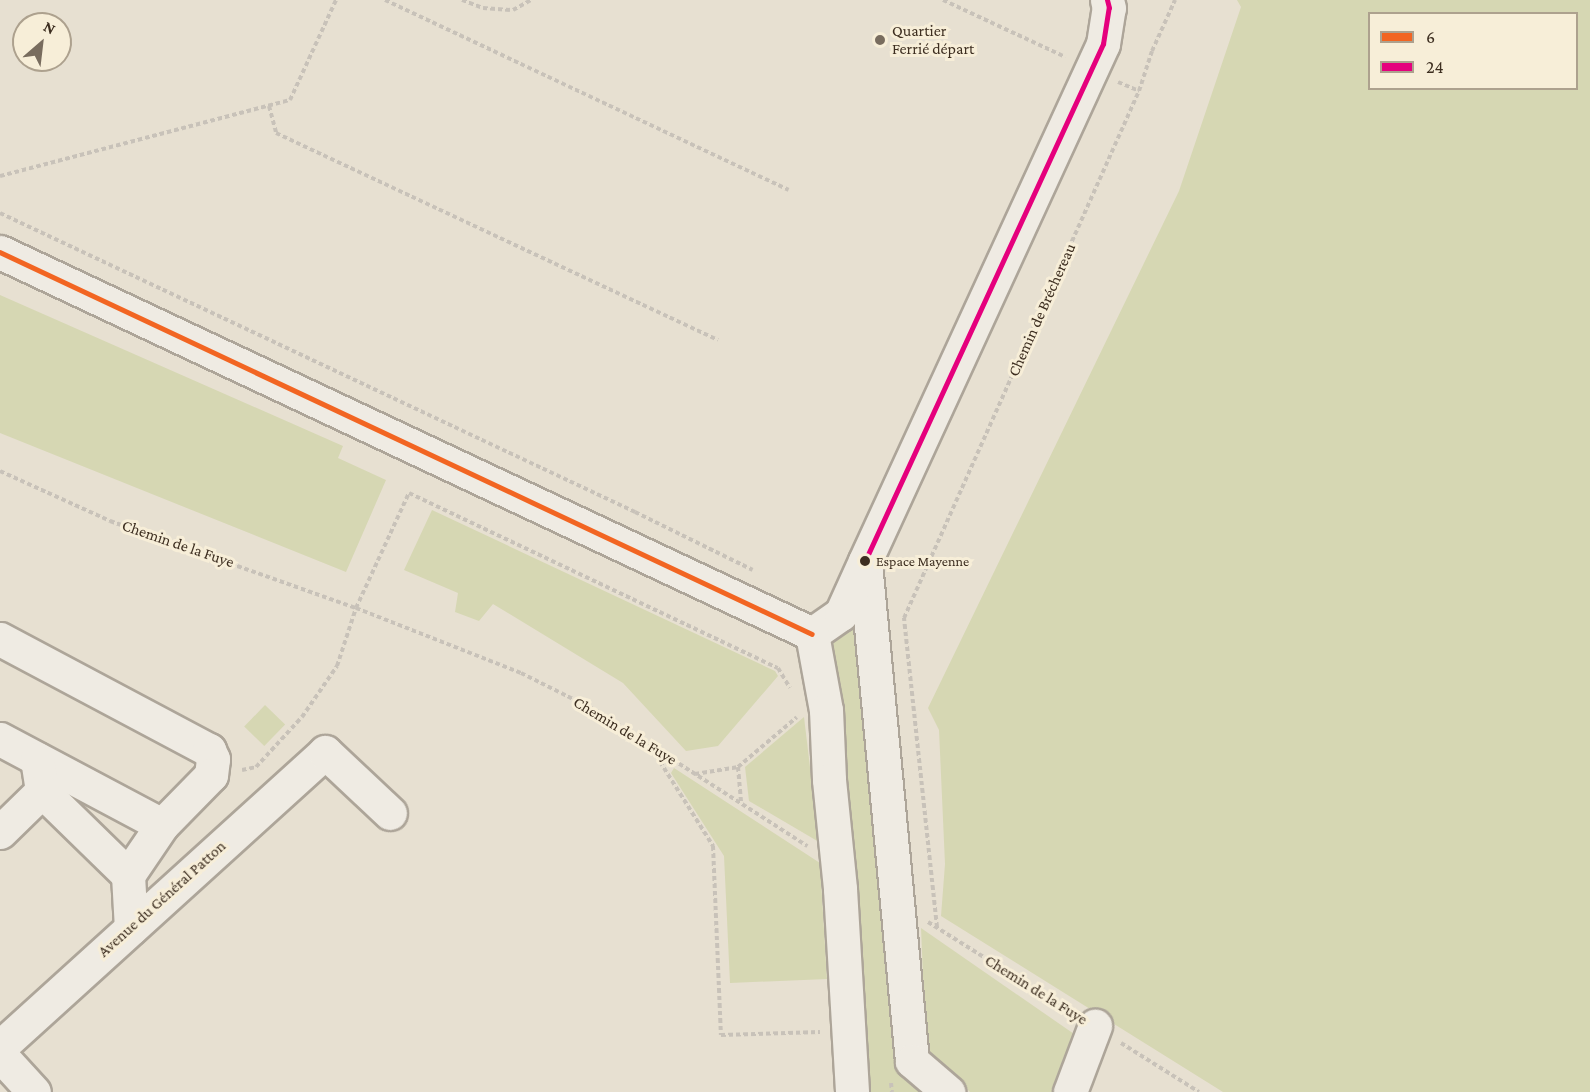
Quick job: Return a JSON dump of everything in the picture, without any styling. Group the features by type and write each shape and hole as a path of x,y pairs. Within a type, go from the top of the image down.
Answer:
{"street":[{"path":"812,634 841,614 1097,56 1109,8 1107,0"},
{"path":"0,252 812,634"},
{"path":"865,561 912,1061 948,1092"},
{"path":"812,634 815,711 829,780 838,876 852,1092"},
{"path":"0,639 209,750 213,759 211,775 162,825 128,874 131,928"},
{"path":"0,739 162,825"},
{"name":"Avenue du Général Patton","path":"0,1047 325,752 390,813"},
{"path":"37,759 42,791 128,874"},
{"path":"0,832 42,791"},
{"path":"1070,1092 1095,1026"},
{"path":"0,1055 34,1092"}],"path":[{"path":"0,176 290,100 336,0"},
{"path":"385,0 789,190"},
{"path":"462,0 483,8 513,10 531,0"},
{"path":"942,0 1097,56 1139,91"},
{"name":"Chemin de Bréchereau","path":"904,618 1139,91 1152,51 1175,0"},
{"path":"269,106 276,134 718,340"},
{"path":"0,213 635,512 758,573"},
{"name":"Chemin de la Fuye","path":"0,471 110,521 356,608 521,674 597,711 741,804 838,876"},
{"path":"211,775 256,767 302,717 337,666 356,608 409,493 778,668 815,711 738,767 694,774"},
{"path":"870,618 904,618 937,927"},
{"path":"650,746 713,846 721,1035 848,1031"},
{"path":"738,767 741,804"},
{"name":"Chemin de la Fuye","path":"899,904 1199,1092"}],"green space":[{"path":"1237,0 1590,0 1590,1092 1223,1092 941,916 945,864 939,730 928,708 1179,191 1241,7"},
{"path":"0,295 343,446 338,458 386,480 346,572 0,433"},
{"path":"432,510 775,671 778,676 718,746 686,751 623,683 493,604 479,621 455,612 458,593 404,570"},
{"path":"847,623 855,626 931,1092 867,1092 827,642"},
{"path":"265,705 285,724 264,746 244,727"},
{"path":"804,717 819,842 749,801 745,767"},
{"path":"674,768 820,863 827,979 730,983 724,856 671,773"},
{"path":"921,928 1077,1036 1054,1092 970,1092 926,1050"}],"transit line":[{"name":"24","path":"865,561 1103,44 1109,8 1107,0"},
{"name":"6","path":"0,252 812,634"}],"place":[{"name":"Quartier Ferrié départ","path":"880,40"},
{"name":"Espace Mayenne","path":"865,561"}]}
